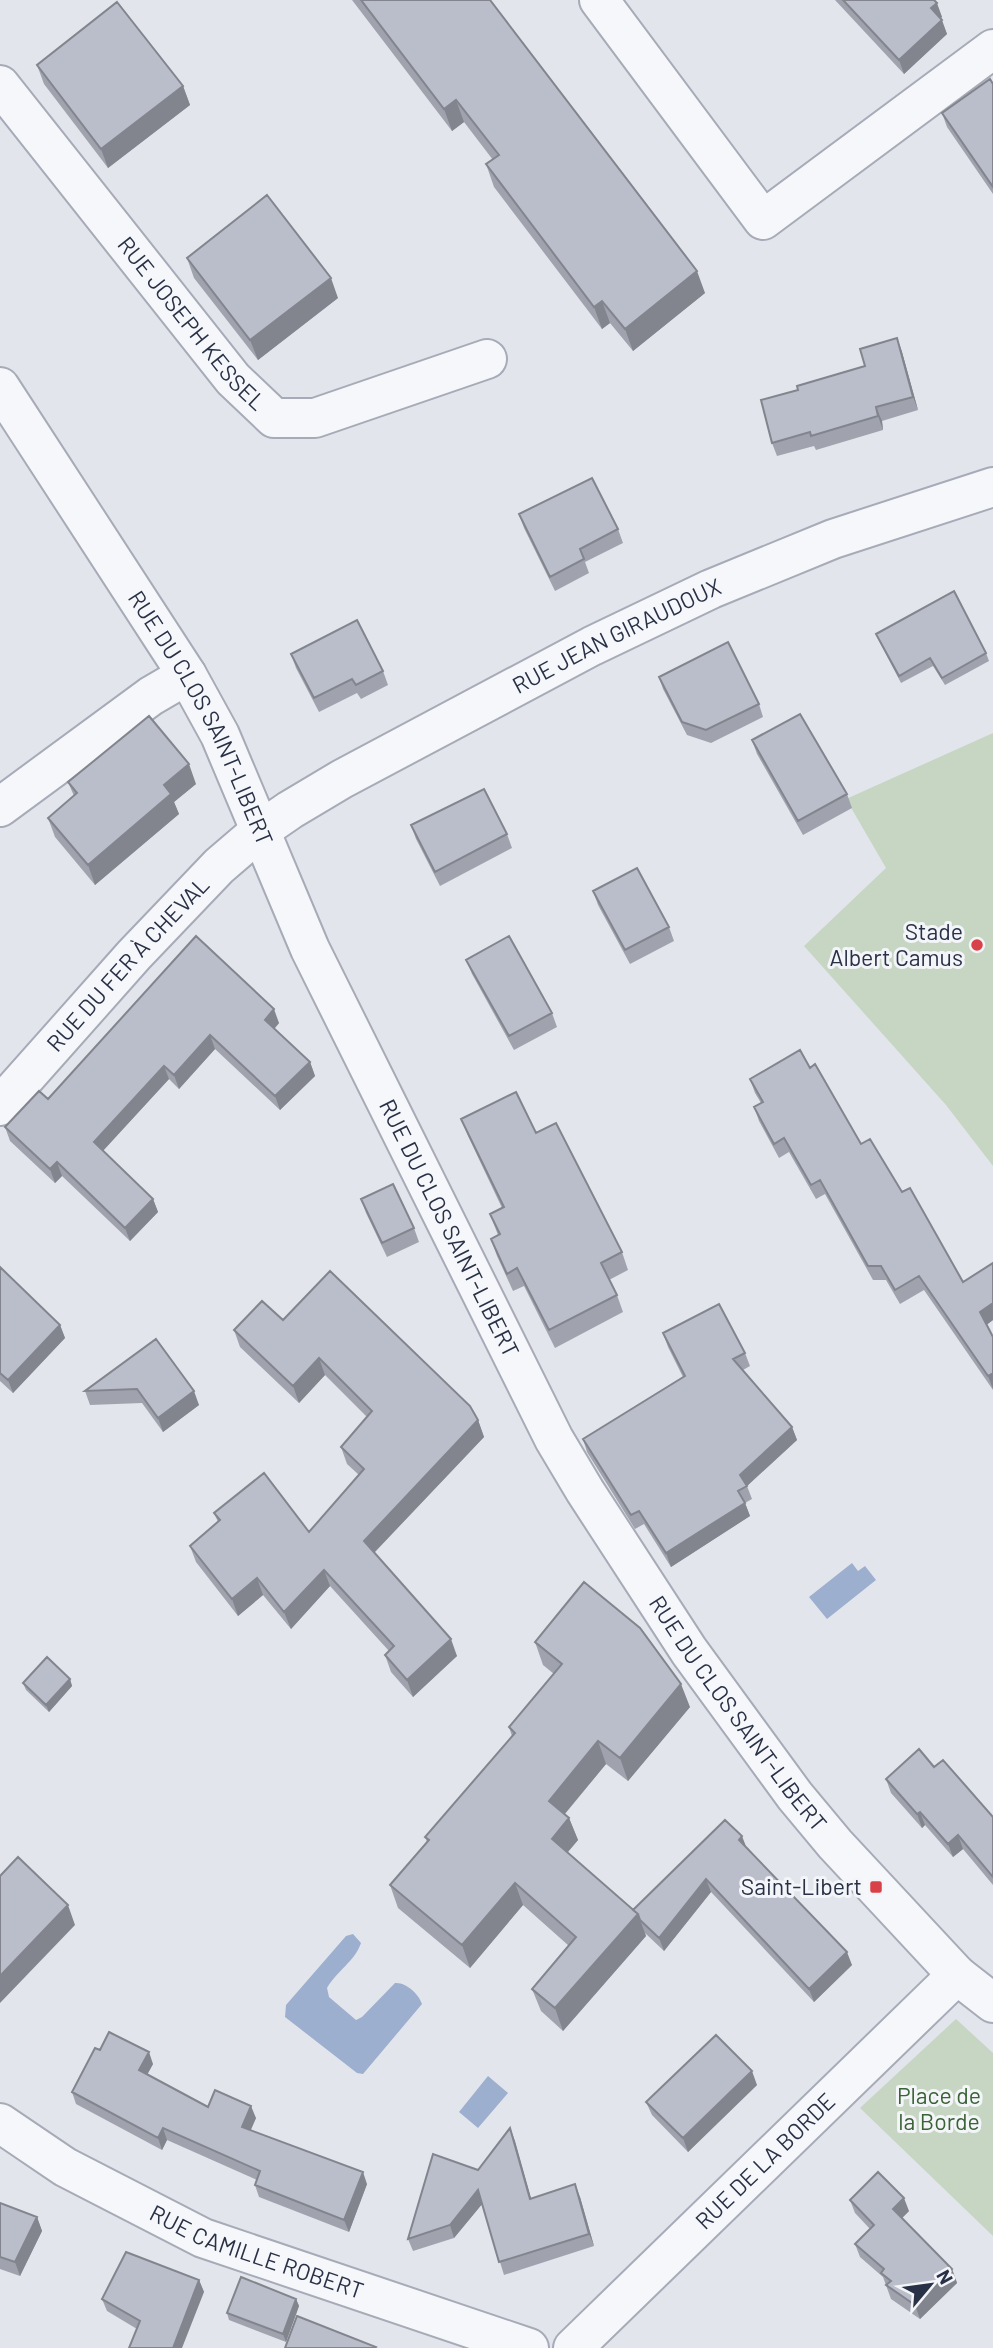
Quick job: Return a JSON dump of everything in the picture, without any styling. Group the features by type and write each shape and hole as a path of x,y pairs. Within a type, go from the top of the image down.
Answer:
{"street":[{"path":"599,0 763,220 993,49"},
{"name":"RUE JOSEPH KESSEL","path":"0,85 233,379 274,418 315,418 487,359"},
{"name":"RUE DU CLOS SAINT-LIBERT","path":"0,387 187,675 220,735 310,949 554,1438 585,1491 689,1651 795,1796 835,1844 957,1975 993,2003"},
{"name":"RUE JEAN GIRAUDOUX","path":"261,830 342,779 580,652 711,589 834,539 993,487"},
{"path":"0,807 151,696 187,675"},
{"name":"RUE DU FER À CHEVAL","path":"0,1106 134,955 219,866 261,830"},
{"name":"RUE DE LA BORDE","path":"573,2348 957,1975"},
{"name":"RUE CAMILLE ROBERT","path":"0,2123 65,2167 203,2238 529,2348"}],"green space":[{"path":"993,733 993,1166 946,1105 804,946 886,868 846,799"},
{"name":"Place de la Borde","path":"956,2019 993,2053 993,2236 860,2108"}],"water":[{"path":"852,1563 858,1571 865,1566 876,1580 827,1619 809,1597"},
{"path":"353,1934 361,1943 327,1988 329,1997 356,2020 395,1983 412,1989 422,2004 363,2074 357,2073 285,2017 286,2005 346,1936"},
{"path":"488,2076 508,2093 478,2128 459,2112"}],"building":[{"path":"361,0 490,0 697,271 625,329 602,301 594,307 486,164 499,155 456,100 444,109"},
{"path":"843,0 934,0 937,3 931,8 942,20 899,60"},
{"path":"117,2 183,86 101,149 37,65"},
{"path":"990,79 993,84 993,187 942,113"},
{"path":"267,195 331,278 250,340 187,258"},
{"path":"897,338 913,397 876,407 878,416 811,436 810,432 772,443 761,400 798,390 797,386 865,366 860,349"},
{"path":"592,478 618,529 580,549 584,559 550,577 519,514"},
{"path":"954,591 986,653 942,678 930,658 899,676 876,634"},
{"path":"357,620 383,671 356,685 352,679 314,698 291,654"},
{"path":"728,642 759,704 706,730 682,722 659,677"},
{"path":"800,714 847,794 798,821 752,740"},
{"path":"149,716 189,764 164,785 171,794 88,865 48,818 77,793 68,782"},
{"path":"484,789 507,834 435,872 411,825"},
{"path":"637,868 669,927 625,950 593,891"},
{"path":"196,936 274,1009 265,1020 310,1062 275,1096 210,1035 174,1075 164,1066 94,1142 153,1199 125,1228 57,1162 50,1169 5,1127 39,1091 48,1099"},
{"path":"509,936 552,1013 509,1036 466,960"},
{"path":"800,1050 810,1068 815,1064 861,1144 870,1139 902,1192 910,1188 963,1282 993,1263 993,1303 980,1312 993,1337 993,1373 988,1376 919,1276 895,1290 881,1266 868,1266 820,1180 811,1185 784,1138 774,1144 754,1107 763,1102 750,1079"},
{"path":"516,1092 536,1133 556,1123 622,1252 601,1263 617,1295 549,1330 517,1268 507,1274 491,1239 500,1234 490,1214 504,1207 461,1119"},
{"path":"393,1184 414,1228 382,1243 361,1199"},
{"path":"0,1267 60,1325 8,1380 0,1373"},
{"path":"330,1271 470,1406 478,1420 364,1541 451,1639 407,1680 385,1655 394,1646 324,1570 284,1612 257,1578 232,1599 190,1546 220,1520 214,1513 264,1473 309,1532 364,1469 341,1447 372,1411 319,1358 293,1386 234,1330 262,1301 283,1320"},
{"path":"719,1304 745,1353 733,1359 792,1427 740,1475 747,1486 738,1491 745,1503 666,1553 639,1511 631,1515 583,1439 685,1376 663,1333"},
{"path":"156,1339 194,1391 158,1418 137,1389 85,1391"},
{"path":"584,1582 640,1628 681,1684 620,1758 598,1741 549,1801 569,1818 552,1839 638,1914 555,2008 532,1989 576,1937 515,1883 462,1945 390,1885 429,1840 425,1837 515,1733 509,1727 562,1664 535,1642"},
{"path":"47,1657 70,1679 46,1705 23,1683"},
{"path":"919,1749 934,1767 943,1760 993,1817 993,1877 958,1835 948,1844 886,1779"},
{"path":"725,1820 742,1836 739,1840 847,1952 809,1989 706,1879 659,1938 633,1910"},
{"path":"18,1857 68,1905 0,1976 0,1876"},
{"path":"109,2032 149,2052 139,2070 208,2107 215,2090 251,2106 242,2127 363,2172 344,2220 255,2185 260,2171 163,2128 158,2138 72,2092 95,2048 100,2050"},
{"path":"716,2035 752,2071 683,2138 646,2102"},
{"path":"510,2128 530,2199 575,2184 589,2234 499,2262 478,2190 450,2225 408,2239 433,2154 478,2170"},
{"path":"878,2172 904,2198 893,2209 952,2269 915,2305 886,2285 891,2281 881,2273 884,2269 855,2244 874,2225 850,2200"},
{"path":"0,2203 37,2217 15,2262 0,2257"},
{"path":"126,2252 199,2280 173,2348 129,2348 140,2321 102,2299"},
{"path":"241,2277 296,2299 283,2334 227,2313"},
{"path":"297,2316 376,2347 285,2348"}],"place":[{"name":"Stade Albert Camus","path":"977,945"},
{"name":"Saint-Libert","path":"876,1887"}]}
